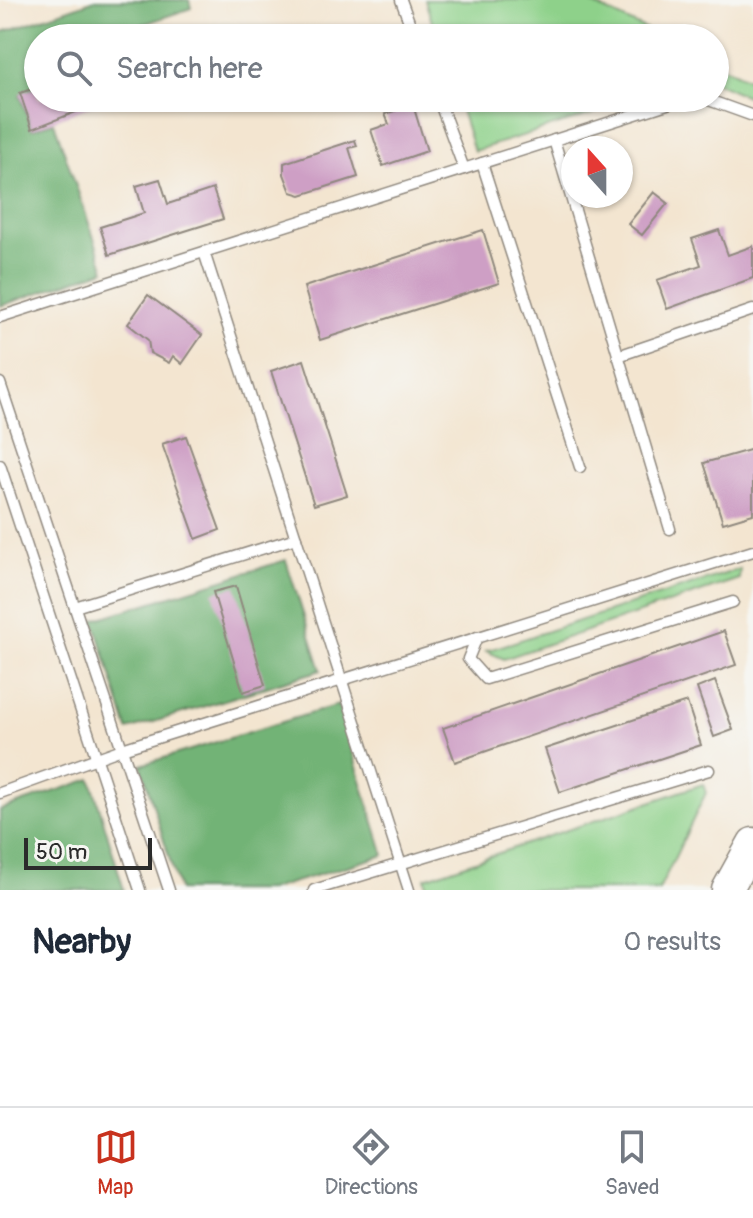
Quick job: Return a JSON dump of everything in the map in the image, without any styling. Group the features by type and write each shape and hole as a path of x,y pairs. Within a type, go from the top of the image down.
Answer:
{"street":[{"path":"727,890 749,854"}],"lane":[{"path":"401,0 410,24"},
{"path":"729,107 753,116"},
{"path":"443,112 464,169"},
{"path":"0,317 642,112"},
{"path":"554,140 670,529"},
{"path":"482,163 580,467"},
{"path":"204,252 409,890"},
{"path":"618,356 753,310"},
{"path":"0,383 169,890"},
{"path":"0,465 140,890"},
{"path":"0,504 12,501"},
{"path":"75,607 296,538"},
{"path":"0,793 122,749 753,551"},
{"path":"477,637 468,659 486,679 733,602"},
{"path":"314,890 709,770"}],"green space":[{"path":"95,0 189,0 191,8 144,24 26,24"},
{"path":"425,0 584,0 635,24 433,24"},
{"path":"24,25 24,92 20,94 24,112 32,129 54,122 105,270 0,306 0,33"},
{"path":"729,70 753,81 753,99 729,88"},
{"path":"461,112 598,112 474,151"},
{"path":"286,560 321,670 128,730 94,620"},
{"path":"740,569 739,579 504,659 486,651"},
{"path":"338,705 384,855 268,890 179,890 141,765"},
{"path":"91,779 124,890 0,890 0,810"},
{"path":"703,784 706,793 659,890 428,890 425,878"}],"building":[{"path":"26,112 76,112 32,129"},
{"path":"415,112 427,151 383,166 371,130 389,124 385,114"},
{"path":"355,140 357,146 349,148 358,177 301,195 291,192 284,174 284,163"},
{"path":"160,179 168,204 213,189 223,219 109,255 100,227 144,213 136,186"},
{"path":"654,192 668,203 642,235 628,224"},
{"path":"483,230 499,283 320,340 304,287"},
{"path":"719,230 728,255 753,246 753,278 667,309 657,280 701,265 692,239"},
{"path":"148,295 202,335 182,364 173,356 169,363 150,353 148,340 128,324"},
{"path":"304,360 347,495 314,505 271,371"},
{"path":"186,436 220,530 196,539 162,444"},
{"path":"753,449 753,514 723,523 704,463"},
{"path":"236,586 265,685 243,692 213,592"},
{"path":"724,631 736,665 455,762 443,728"},
{"path":"715,681 733,730 714,737 697,688"},
{"path":"687,702 701,745 560,792 545,749"}]}
